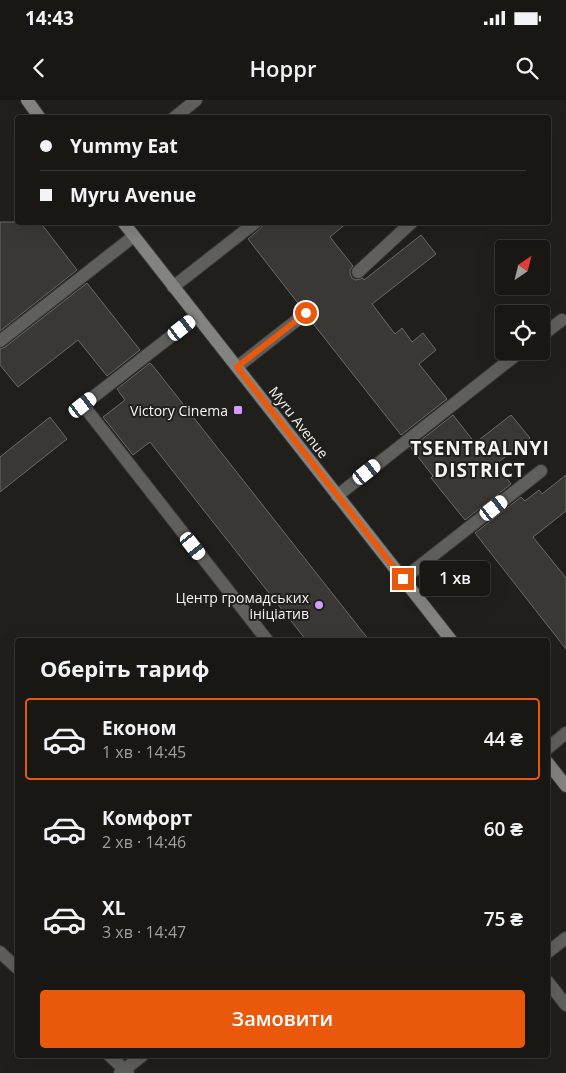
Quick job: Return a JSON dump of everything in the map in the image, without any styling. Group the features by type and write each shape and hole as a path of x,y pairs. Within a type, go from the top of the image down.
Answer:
{"main road":[{"path":"27,100 38,115"},
{"name":"Myru Avenue","path":"125,225 449,638"},
{"path":"550,765 566,786"}],"street":[{"path":"178,115 196,100"},
{"path":"174,287 252,225"},
{"path":"358,272 409,225"},
{"path":"0,340 134,236"},
{"path":"237,367 306,313"},
{"path":"197,316 83,405 265,638"},
{"path":"550,329 562,320"},
{"path":"337,496 510,360"},
{"path":"403,579 541,471"},
{"path":"550,746 566,733"},
{"path":"550,950 566,938"},
{"path":"0,952 15,966"},
{"path":"550,985 566,1006"},
{"path":"112,1058 124,1072 140,1058"}],"building":[{"path":"0,222 15,222 15,225 42,225 77,270 0,331"},
{"path":"262,225 344,225 330,237 353,266 350,274 356,280 363,278 364,280 421,235 436,254 372,304 395,334 402,328 412,342 423,333 436,350 419,364 447,399 401,435 311,321 314,312 313,308 309,305 301,307 248,239"},
{"path":"87,283 140,350 107,376 78,340 18,387 0,365 0,349"},
{"path":"150,363 367,638 304,638 150,442 133,455 103,417 125,400 117,389"},
{"path":"453,415 475,443 511,415 530,438 496,464 511,484 465,520 431,478 433,476 411,448"},
{"path":"50,417 67,439 0,492 0,457"},
{"path":"566,475 566,511 533,537 566,578 566,649 475,533 521,497 525,501 539,490 542,494"}],"place":[{"name":"Victory Cinema","path":"238,410"},
{"name":"Центр громадських ініціатив","path":"319,605"}],"district":[{"name":"TSENTRALNYI DISTRICT","path":"480,459"}],"route":[{"path":"306,313 237,367 403,579"}]}
